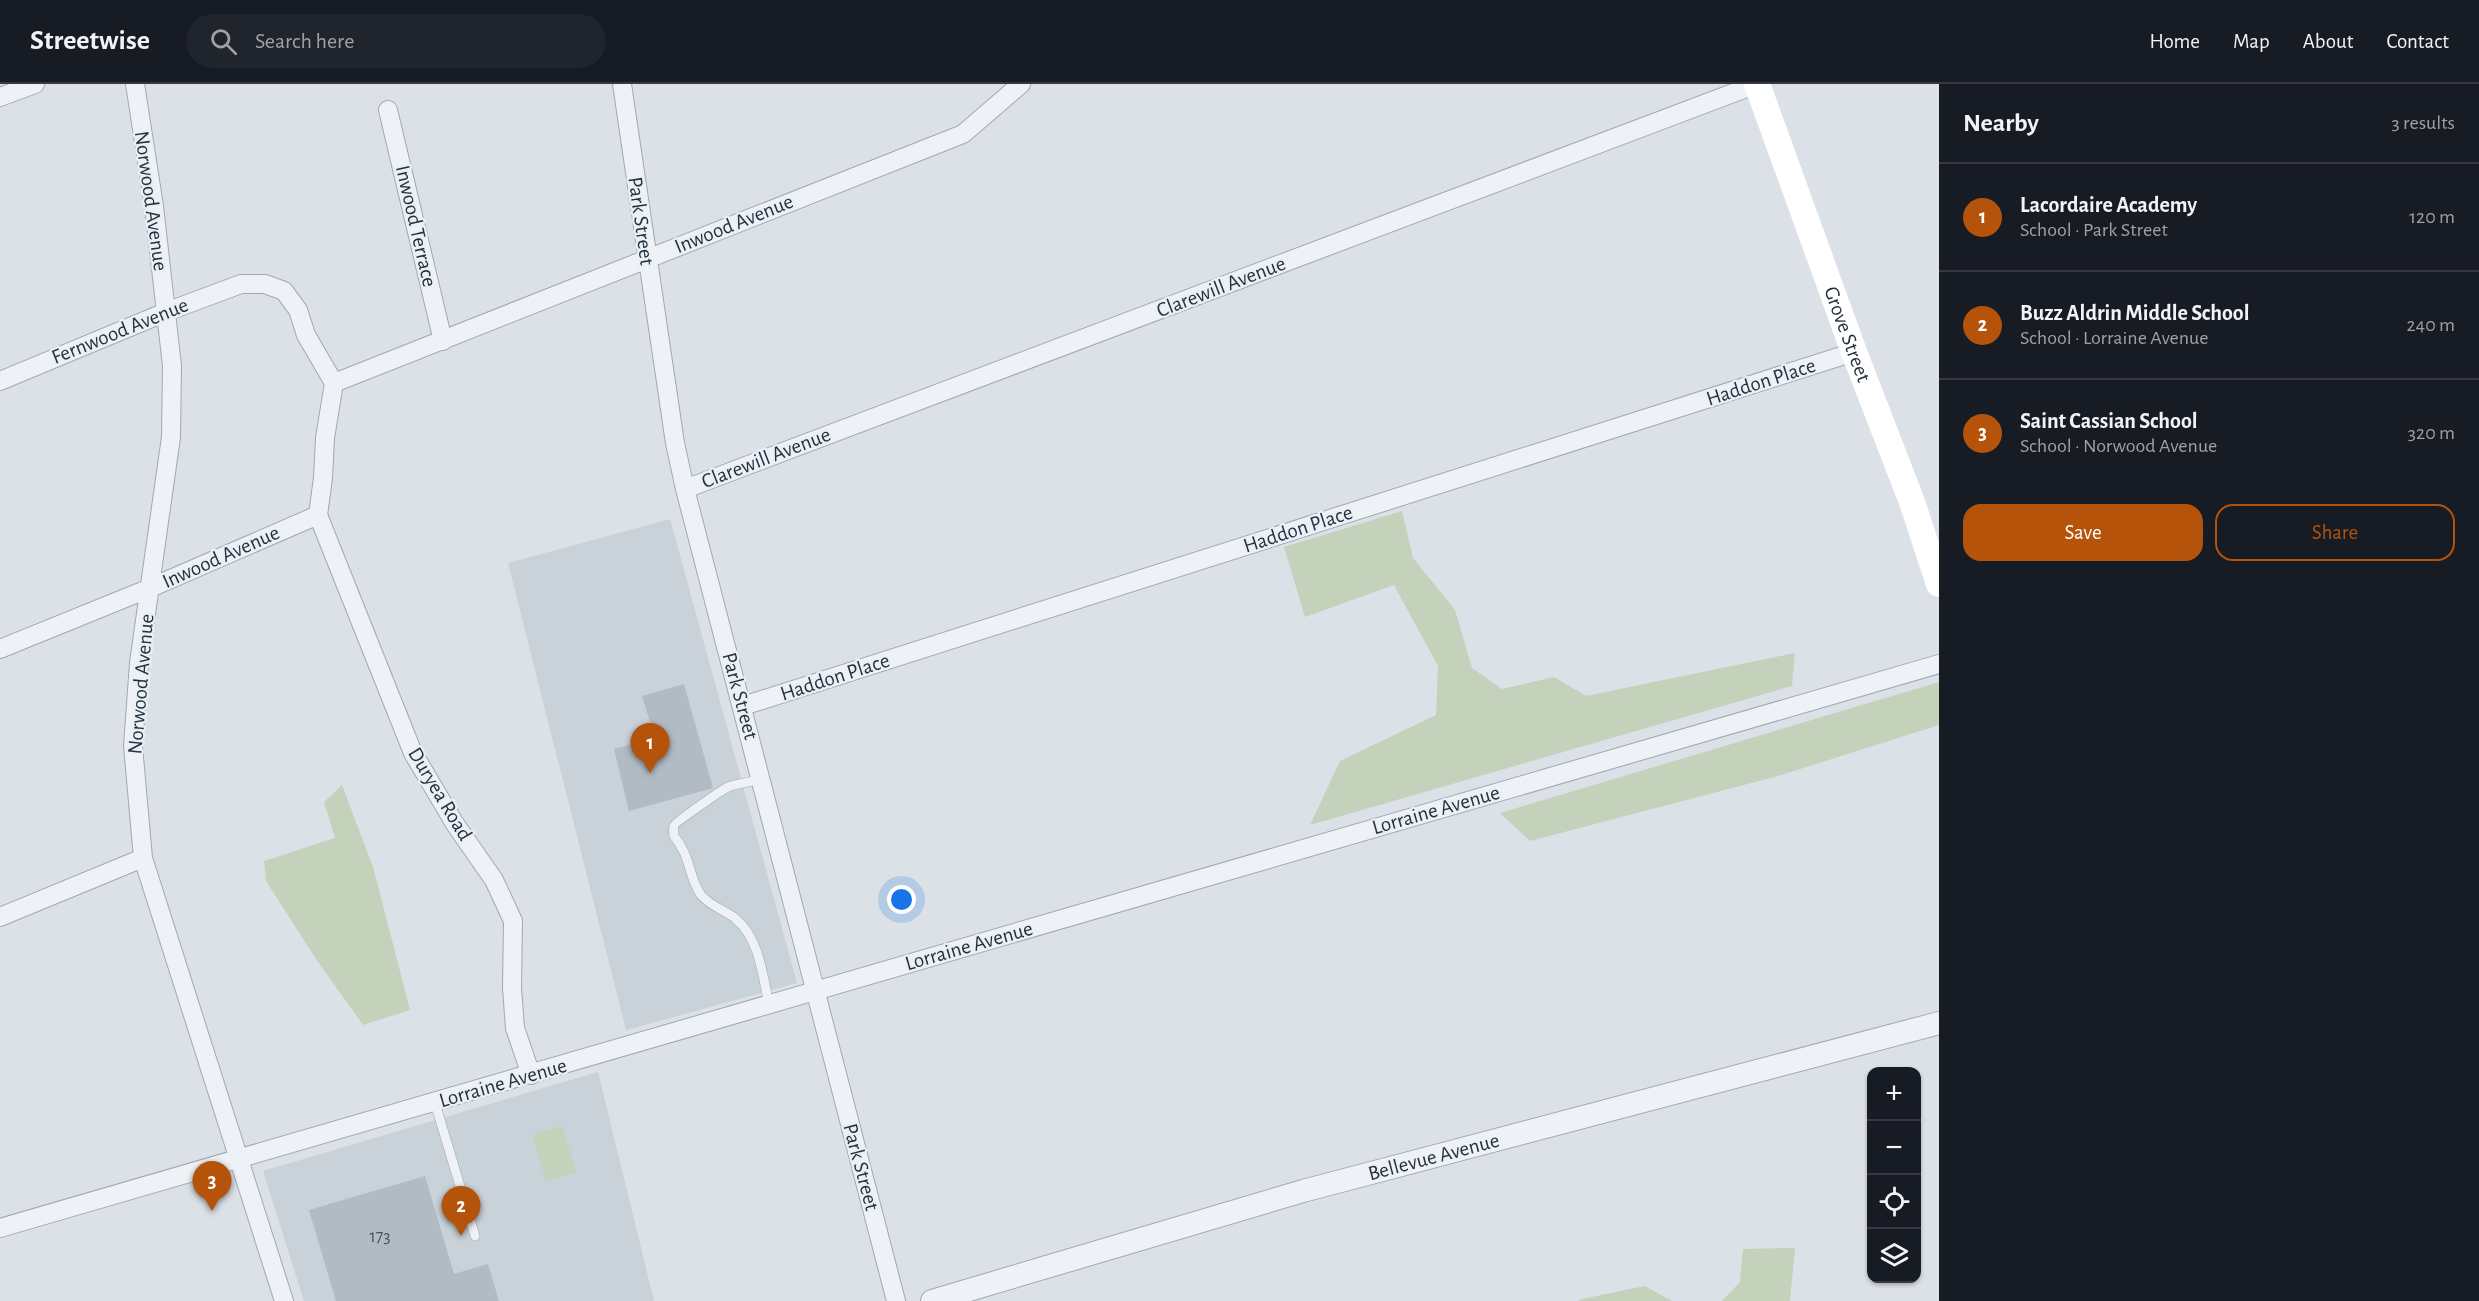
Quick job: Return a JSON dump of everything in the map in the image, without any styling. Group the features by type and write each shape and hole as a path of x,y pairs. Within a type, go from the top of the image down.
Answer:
{"main road":[{"name":"Grove Street","path":"1757,84 1854,352 1912,502 1939,584"}],"street":[{"path":"0,97 35,84"},
{"name":"Norwood Avenue","path":"135,84 154,206 172,366 171,437 139,663 133,746 143,858 284,1301"},
{"name":"Park Street","path":"622,84 675,442 685,489 896,1301"},
{"name":"Inwood Avenue","path":"334,383 963,134 1021,84"},
{"name":"Clarewill Avenue","path":"685,489 1757,84"},
{"name":"Inwood Terrace","path":"388,110 443,341"},
{"name":"Fernwood Avenue","path":"0,381 166,312 241,284 265,284 284,291 298,310 306,335 334,383"},
{"name":"Haddon Place","path":"743,706 1854,352"},
{"path":"318,515 325,438 334,383"},
{"name":"Inwood Avenue","path":"0,649 150,588 318,515"},
{"name":"Duryea Road","path":"318,515 413,753 455,824 494,880 513,921 512,988 515,1028 531,1076"},
{"name":"Lorraine Avenue","path":"0,1228 531,1076 815,991 1939,664"},
{"path":"0,917 143,858"},
{"name":"Bellevue Avenue","path":"932,1301 1303,1191 1939,1023"}],"lane":[{"path":"761,779 728,788 680,818 674,826 674,836 683,847 700,894 712,905 735,918 748,932 761,965 769,1005"},
{"path":"435,1103 475,1236"}],"shaded area":[{"path":"670,519 797,983 626,1030 508,563"},
{"path":"598,1072 654,1301 304,1301 263,1171"}],"green space":[{"path":"1402,511 1413,558 1455,610 1472,668 1502,689 1554,677 1586,696 1795,653 1792,686 1310,825 1340,761 1436,715 1438,666 1394,585 1305,617 1284,547"},
{"path":"1939,682 1939,725 1778,776 1530,841 1500,813"},
{"path":"342,785 373,867 410,1010 363,1025 316,959 266,881 264,861 335,838 324,802"},
{"path":"562,1126 576,1172 546,1181 532,1135"},
{"path":"1795,1248 1790,1301 1722,1301 1740,1282 1743,1249"},
{"path":"1645,1286 1672,1301 1578,1301 1582,1299"}],"building":[{"path":"684,684 713,788 629,811 614,749 655,738 642,696"},
{"path":"425,1176 454,1274 488,1264 499,1301 336,1301 309,1210"}],"place":[{"name":"Lacordaire Academy","path":"650,773"},
{"name":"Saint Cassian School","path":"212,1211"},
{"name":"Buzz Aldrin Middle School","path":"461,1236"}]}
